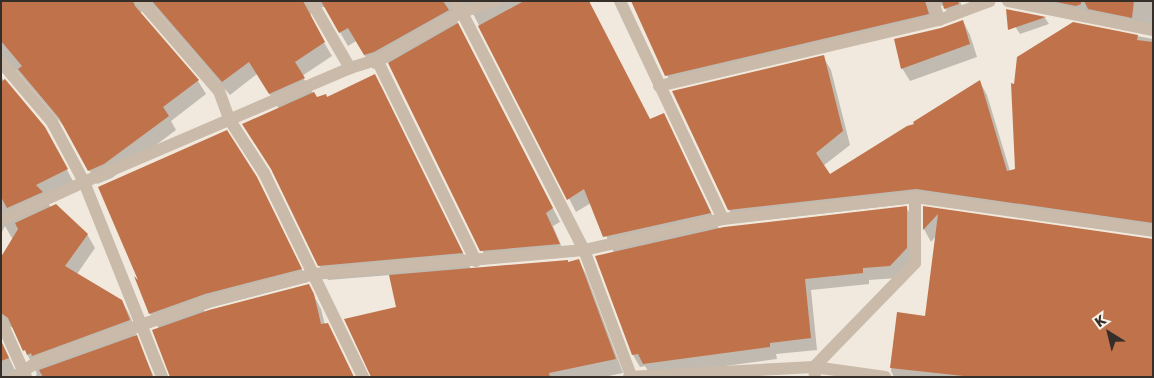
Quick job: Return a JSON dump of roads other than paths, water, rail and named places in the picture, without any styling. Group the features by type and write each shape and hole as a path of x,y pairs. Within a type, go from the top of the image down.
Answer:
{"street":[{"path":"142,1 219,91 229,119 264,173 363,377"},
{"path":"311,1 350,68"},
{"path":"1,220 229,119 350,68 377,60 459,6 496,1"},
{"path":"620,1 722,219"},
{"path":"933,1 939,20"},
{"path":"659,86 939,20 990,1"},
{"path":"1008,1 1153,30"},
{"path":"459,6 584,250 630,376 814,372 885,377"},
{"path":"377,60 476,261"},
{"path":"1,62 52,122 84,182 162,377"},
{"path":"814,372 915,263 915,197"},
{"path":"1,321 21,375 39,361 207,302 314,274 584,250 722,219 915,197 1153,231"}]}
